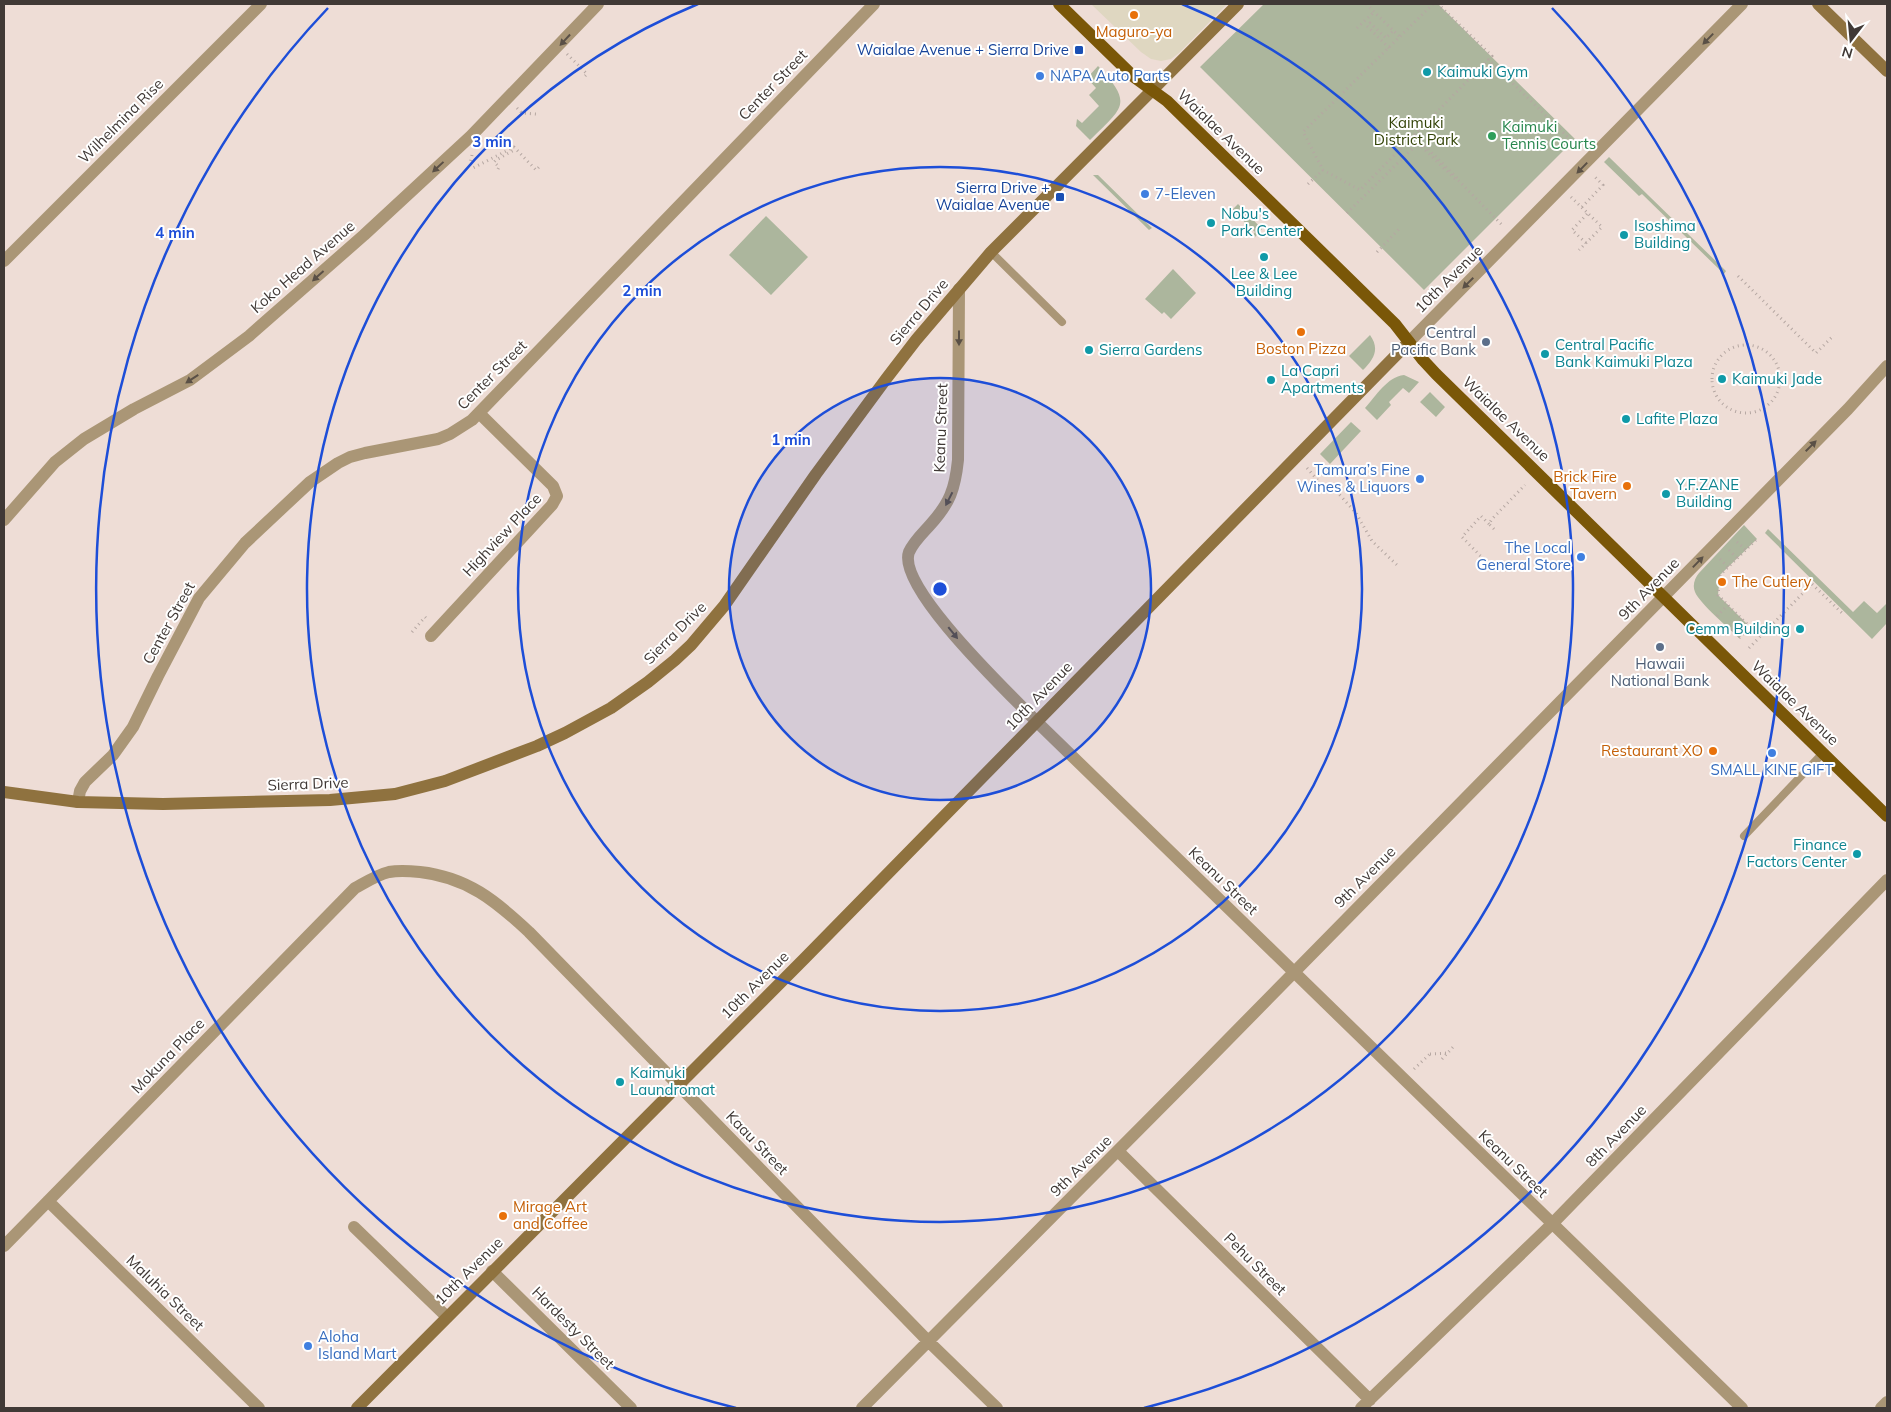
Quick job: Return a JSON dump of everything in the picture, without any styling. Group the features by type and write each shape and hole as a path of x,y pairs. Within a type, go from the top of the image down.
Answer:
{"main road":[{"name":"Waialae Avenue","path":"1060,4 1134,77 1167,101 1395,324 1423,360 1887,816"}],"street":[{"name":"Wilhelmina Rise","path":"4,261 261,4"},
{"name":"Koko Head Avenue","path":"4,520 55,462 84,439 134,409 190,380 262,325 364,235 471,136 598,4"},
{"name":"Center Street","path":"78,802 85,782 113,755 133,727 199,598 245,542 310,482 338,463 350,457 366,453 438,438 462,428 479,413 874,4"},
{"name":"Sierra Drive","path":"4,792 78,802 163,804 330,800 395,794 444,781 537,746 611,708 675,660 691,645 724,606 858,415 916,340 991,252 1238,4"},
{"name":"10th Avenue","path":"357,1408 678,1086 1742,4"},
{"path":"1818,4 1887,71"},
{"name":"Keanu Street","path":"960,289 958,460 956,476 952,495 913,545 908,556 908,566 925,597 958,640 1037,722 1742,1408"},
{"name":"9th Avenue","path":"862,1408 1664,597 1848,409 1887,366"},
{"name":"Highview Place","path":"431,636 552,505 557,496 553,486 479,413"},
{"name":"Kaau Street","path":"355,888 390,871 413,871 460,880 483,893 529,932 928,1341 997,1408"},
{"name":"8th Avenue","path":"1366,1404 1552,1224 1887,880"},
{"name":"Mokuna Place","path":"4,1246 355,888"},
{"name":"Pehu Street","path":"1118,1151 1366,1404"},
{"name":"Maluhia Street","path":"48,1201 259,1408"},
{"path":"354,1227 446,1317"},
{"name":"Hardesty Street","path":"492,1271 631,1408"},
{"path":"1881,1408 1887,1402"}],"lane":[{"path":"991,252 1062,322"},
{"path":"1744,836 1823,753"}],"path":[{"path":"1366,4 1400,37"},
{"path":"1434,4 1303,132 1323,170 1360,190 1492,56 1438,4"},
{"path":"1357,28 1374,12"},
{"path":"1389,48 1367,26 1370,23 1386,38 1394,30"},
{"path":"567,54 587,74 585,76"},
{"path":"1488,59 1581,151"},
{"path":"515,106 522,113 536,114"},
{"path":"1421,139 1458,180 1505,227"},
{"path":"1347,213 1418,143 1458,180"},
{"path":"474,147 470,164 473,168 514,147 536,170 539,167"},
{"path":"498,169 494,162 516,149"},
{"path":"1308,184 1323,170"},
{"path":"1376,174 1382,179"},
{"path":"1582,207 1603,185 1592,174"},
{"path":"1570,196 1602,227 1579,250"},
{"path":"1586,243 1572,230 1588,213"},
{"path":"1377,252 1400,229"},
{"path":"1738,276 1816,353 1834,336"},
{"path":"1744,344 1760,347 1773,357 1778,366 1780,387 1768,405 1759,411 1748,413 1732,410 1719,400 1713,390 1711,380 1712,369 1721,355 1734,346 1744,344"},
{"path":"1707,390 1713,390"},
{"path":"1307,468 1328,492 1334,490 1337,492 1356,513 1372,541 1398,566"},
{"path":"1489,524 1525,485"},
{"path":"1494,529 1481,516 1462,537 1497,573"},
{"path":"1739,638 1750,628 1718,595 1720,575 1757,539"},
{"path":"1749,648 1812,584 1842,613"},
{"path":"1717,616 1728,606"},
{"path":"1730,630 1742,619"},
{"path":"1442,1059 1453,1047"},
{"path":"1413,1070 1430,1053 1448,1053"}],"shaded area":[{"path":"1091,4 1227,4 1179,53 1171,59 1161,61 1151,59 1141,52"}],"green space":[{"name":"Kaimuki District Park","path":"1264,4 1438,4 1575,139 1424,290 1200,67"},
{"path":"1098,66 1117,89 1120,105 1117,112 1090,140 1076,126 1077,119 1082,123 1099,106 1089,95 1096,88 1087,78"},
{"path":"1609,157 1726,271 1724,274 1642,194 1639,196 1604,162"},
{"path":"1093,175 1098,175 1152,228 1149,230"},
{"path":"1238,204 1262,229 1255,237 1253,235 1255,232 1232,210"},
{"path":"766,216 808,257 771,295 729,255"},
{"path":"1173,269 1196,293 1171,319 1164,312 1162,314 1145,299"},
{"path":"1370,335 1375,345 1374,354 1363,370 1349,356"},
{"path":"1404,375 1419,382 1409,393 1403,388 1389,402 1391,405 1377,420 1365,408 1387,383 1398,376"},
{"path":"1430,392 1445,407 1436,417 1420,402"},
{"path":"1351,422 1361,431 1330,464 1320,454"},
{"path":"1744,525 1757,539 1720,575 1718,595 1750,627 1739,638 1698,597 1694,584 1699,573"},
{"path":"1768,529 1853,612 1864,601 1877,613 1887,603 1887,623 1872,639 1765,533"}],"place":[{"name":"Maguro-ya","path":"1134,15"},
{"name":"Waialae Avenue + Sierra Drive","path":"1079,50"},
{"name":"Kaimuki Gym","path":"1427,72"},
{"name":"NAPA Auto Parts","path":"1040,76"},
{"name":"Kaimuki Tennis Courts","path":"1492,136"},
{"name":"7-Eleven","path":"1145,194"},
{"name":"Sierra Drive + Waialae Avenue","path":"1060,197"},
{"name":"Nobu's Park Center","path":"1211,223"},
{"name":"Isoshima Building","path":"1624,235"},
{"name":"Lee & Lee Building","path":"1264,257"},
{"name":"Boston Pizza","path":"1301,332"},
{"name":"Central Pacific Bank","path":"1486,342"},
{"name":"Sierra Gardens","path":"1089,350"},
{"name":"Central Pacific Bank Kaimuki Plaza","path":"1545,354"},
{"name":"Kaimuki Jade","path":"1722,379"},
{"name":"La Capri Apartments","path":"1271,380"},
{"name":"Lafite Plaza","path":"1626,419"},
{"name":"Tamura’s Fine Wines & Liquors","path":"1420,479"},
{"name":"Brick Fire Tavern","path":"1627,486"},
{"name":"Y.F.ZANE Building","path":"1666,494"},
{"name":"The Local General Store","path":"1581,557"},
{"name":"The Cutlery","path":"1722,582"},
{"name":"Cemm Building","path":"1800,629"},
{"name":"Hawaii National Bank","path":"1660,647"},
{"name":"Restaurant XO","path":"1713,751"},
{"name":"SMALL KINE GIFT","path":"1772,753"},
{"name":"Finance Factors Center","path":"1857,854"},
{"name":"Kaimuki Laundromat","path":"620,1082"},
{"name":"Mirage Art and Coffee","path":"503,1216"},
{"name":"Aloha Island Mart","path":"308,1346"}]}
